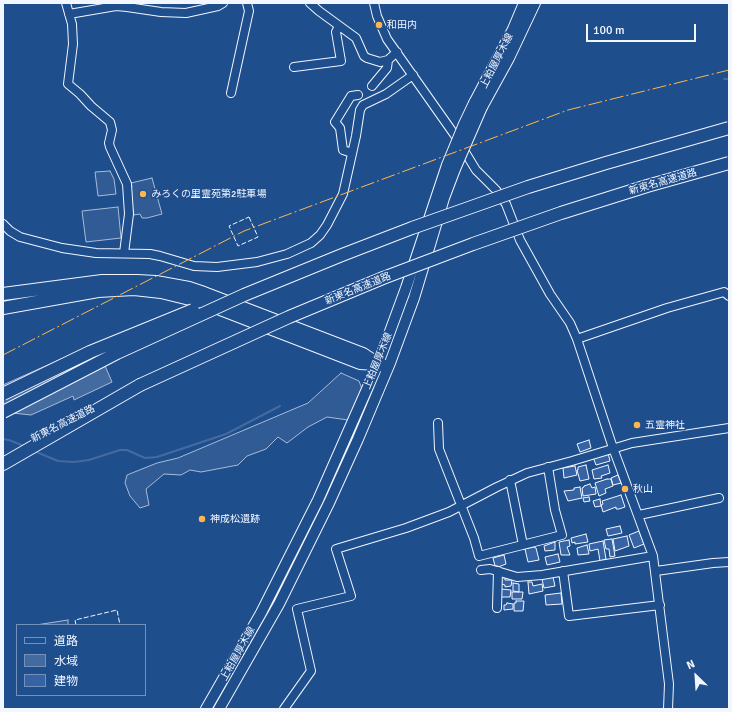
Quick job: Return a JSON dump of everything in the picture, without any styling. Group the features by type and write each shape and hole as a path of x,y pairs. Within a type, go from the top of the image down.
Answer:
{"highway":[{"path":"3,412 118,353 244,296 342,255 412,228 528,187 729,128"},
{"name":"新東名高速道路","path":"3,456 57,426 140,385 289,317 383,278 561,213 647,186 729,163"},
{"path":"3,394 54,369 128,336 272,279 342,255"},
{"path":"9,293 102,281 156,282 189,288 236,310 362,359 382,365"},
{"path":"3,308 98,291 134,289 161,292 236,310"},
{"path":"3,464 140,385"}],"main road":[{"name":"上粕屋厚木線","path":"206,709 261,613 318,500 414,298 444,198 451,167 524,3"},
{"name":"上粕屋厚木線","path":"478,105 508,58 535,3"},
{"name":"上粕屋厚木線","path":"219,709 279,604 306,549 358,439 382,365"}],"street":[{"path":"66,3 72,24 73,44 68,84 110,122 112,130 110,148 127,184 129,214 124,253"},
{"path":"69,14 116,6 148,11 186,13 218,6 223,3"},
{"path":"231,93 249,11 247,3"},
{"path":"310,3 356,38 364,56 367,58 380,62 388,60 397,52"},
{"path":"374,3 382,28 397,52 454,134 476,170 496,190 506,204 520,240 550,294 566,316 577,339 613,448 653,556 669,684 668,709"},
{"path":"294,67 341,61 336,32 339,26"},
{"path":"372,86 387,68 388,60"},
{"path":"3,224 10,231 20,236 62,248 96,253 150,254 165,257 186,265 217,267 257,262 299,250 320,236 342,194 356,136 357,121 363,105 386,94 413,75"},
{"path":"352,153 343,150 340,128 335,122 351,96 358,95"},
{"path":"577,339 667,308 724,292 729,296"},
{"path":"438,423 439,449 474,538 479,556 562,535 555,510 548,467"},
{"path":"284,709 311,671 297,609 351,596 336,549 406,528 461,506 510,480 548,467 572,462 632,443 729,428"},
{"path":"510,480 523,545"},
{"path":"639,515 719,498"},
{"path":"481,570 490,569 517,577 653,556"},
{"path":"656,571 729,562"},
{"path":"497,608 498,571"},
{"path":"563,571 569,616 660,605"},
{"path":"231,667 240,672"}],"shaded area":[{"path":"110,171 114,179 116,194 98,196 95,172"},
{"name":"みろくの里霊苑第2駐車場","path":"152,178 162,214 142,218 140,214 134,215 129,188 132,187 131,183"},
{"path":"118,207 121,238 86,242 82,211"},
{"path":"341,373 359,381 362,389 348,420 327,417 308,427 287,443 278,437 266,449 247,456 238,465 201,472 190,470 181,475 164,474 146,489 149,505 140,508 130,496 125,483 127,475 157,463 178,458 308,403"},
{"path":"68,620 68,624 42,624"}],"water":[{"path":"88,347 100,354 112,382 74,400 73,396 31,415 3,412 3,385"}],"building":[{"path":"589,440 591,448 580,452 577,444"},
{"path":"608,453 610,461 596,465 593,457"},
{"path":"586,465 589,479 580,481 577,470 578,467"},
{"path":"608,465 610,473 601,476 602,478 594,479 592,470"},
{"path":"575,466 577,475 564,478 563,468"},
{"path":"618,475 621,483 613,485 611,478"},
{"path":"611,479 613,486 605,489 606,493 599,496 595,483"},
{"path":"590,484 592,488 595,487 596,494 583,496 582,488"},
{"path":"580,487 582,498 568,501 564,491 574,490 574,488"},
{"path":"621,495 625,507 616,509 616,507 603,512 601,505 603,504 602,501"},
{"path":"589,497 590,501 584,502 583,498"},
{"path":"600,499 601,506 595,507 593,501"},
{"path":"620,526 622,533 608,536 606,529"},
{"path":"639,531 644,544 634,548 629,535"},
{"path":"586,534 588,542 572,543 571,538"},
{"path":"627,536 629,546 615,551 613,539"},
{"path":"612,539 615,556 610,557 609,549 606,549 604,540"},
{"path":"569,540 570,546 567,547 570,555 561,555 559,542"},
{"path":"603,541 606,559 600,561 598,549 590,551 589,544"},
{"path":"555,542 555,550 545,551 544,546"},
{"path":"587,545 589,554 578,555 577,548"},
{"path":"536,548 539,560 528,562 525,549"},
{"path":"558,554 560,562 547,565 545,557"},
{"path":"504,555 506,564 498,567 495,566 493,558"},
{"path":"501,577 505,578 505,580 512,580 511,586 505,587 505,585 501,584"},
{"path":"553,577 555,586 544,588 542,579"},
{"path":"528,582 532,582 533,586 542,584 543,591 529,594"},
{"path":"513,583 519,584 519,592 513,591"},
{"path":"501,589 511,590 510,597 501,597"},
{"path":"512,592 523,592 522,599 512,599"},
{"path":"561,593 562,604 546,605 545,595"},
{"path":"516,601 524,601 523,611 514,611 514,603 516,603"},
{"path":"507,603 513,604 513,609 504,610 504,605"}],"waterway":[{"path":"724,79 729,79"},
{"path":"34,451 58,461 74,462 89,460 120,450 127,450 145,458 157,457 226,434 280,406"},
{"path":"3,439 24,446"}],"fence":[{"path":"249,217 258,237 238,246 229,226 249,217"},
{"path":"76,624 75,620 117,610 120,624"}],"power":[{"path":"3,355 244,231 568,110 729,70"}],"place":[{"name":"和田内","path":"379,25"},
{"name":"みろくの里霊苑第2駐車場","path":"143,194"},
{"name":"五霊神社","path":"637,425"},
{"name":"秋山","path":"625,489"},
{"name":"神成松遺跡","path":"202,519"}]}
